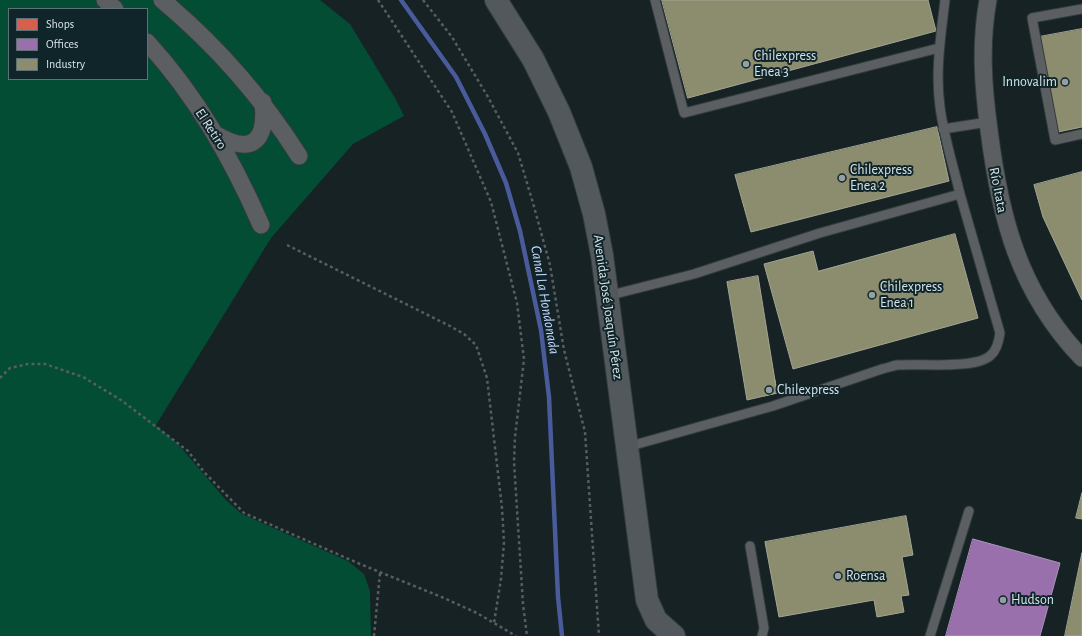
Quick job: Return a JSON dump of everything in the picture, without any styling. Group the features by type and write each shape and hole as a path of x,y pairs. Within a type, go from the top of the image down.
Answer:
{"main road":[{"name":"Avenida José Joaquín Pérez","path":"496,0 534,59 570,139 594,214 607,296 647,600 652,614 670,633"}],"street":[{"path":"105,0 114,8"},
{"path":"162,0 222,55 263,102 299,156"},
{"name":"Río Itata","path":"988,0 984,28 982,68 988,122 1000,202 1014,250 1027,280 1060,333 1082,358"},
{"name":"El Retiro","path":"148,43 176,78 217,135 236,170 261,225"},
{"path":"217,135 236,143 245,144 254,142 259,138 264,126 263,102"}],"lane":[{"path":"655,0 684,112 939,48"},
{"path":"627,447 773,406 897,365 965,364 977,362 991,356 999,340 1000,333 943,129 938,87 939,48 945,0"},
{"path":"1082,9 1032,18 1054,140 1082,134"},
{"path":"943,129 988,122"},
{"path":"607,296 694,274 820,233 960,194"},
{"path":"930,636 969,511"},
{"path":"750,546 764,628 762,636"}],"path":[{"path":"378,0 452,112 491,202 517,303 524,359 515,436 514,462 526,636"},
{"path":"423,0 452,37 518,153 550,265 564,350 585,432 599,636"},
{"path":"287,245 450,326 464,334 476,346 487,378 502,508 504,542 501,579 494,623"},
{"path":"0,378 10,368 28,364 39,364 83,377 121,400 188,451 204,472 244,513 444,598 477,613 516,636"},
{"path":"374,636 380,572"}],"green space":[{"path":"0,0 320,0 350,24 395,98 404,116 353,144 271,238 156,425 178,444 226,500 242,514 348,561 364,574 370,591 371,636 0,636"}],"building: Shops":[{"path":"775,380 777,393 764,396 762,383"}],"building: Offices":[{"name":"Hudson","path":"973,539 1060,563 1040,636 946,636"}],"building: Industry":[{"name":"Chilexpress Enea 3","path":"662,0 928,0 936,31 688,98"},
{"name":"Innovalim","path":"1082,29 1082,127 1058,132 1039,37"},
{"name":"Chilexpress Enea 2","path":"937,127 949,181 751,232 735,175"},
{"path":"1082,172 1082,300 1043,217 1034,185"},
{"name":"Chilexpress Enea 1","path":"955,234 978,318 793,369 764,264 813,251 818,271"},
{"path":"758,276 777,393 747,400 727,282"},
{"path":"1082,493 1082,519 1076,518"},
{"name":"Roensa","path":"906,516 913,555 902,557 909,595 901,596 904,612 877,617 874,600 779,617 765,542"},
{"path":"1082,553 1082,636 1065,636"}],"waterway":[{"name":"Canal La Hondonada","path":"401,0 456,77 485,134 506,183 520,231 541,330 549,397 558,597 562,636"}],"place":[{"name":"Chilexpress Enea 3","path":"746,64"},
{"name":"Innovalim","path":"1065,82"},
{"name":"Chilexpress Enea 2","path":"842,178"},
{"name":"Chilexpress Enea 1","path":"872,295"},
{"name":"Chilexpress","path":"769,390"},
{"name":"Roensa","path":"838,576"},
{"name":"Hudson","path":"1003,600"}]}
